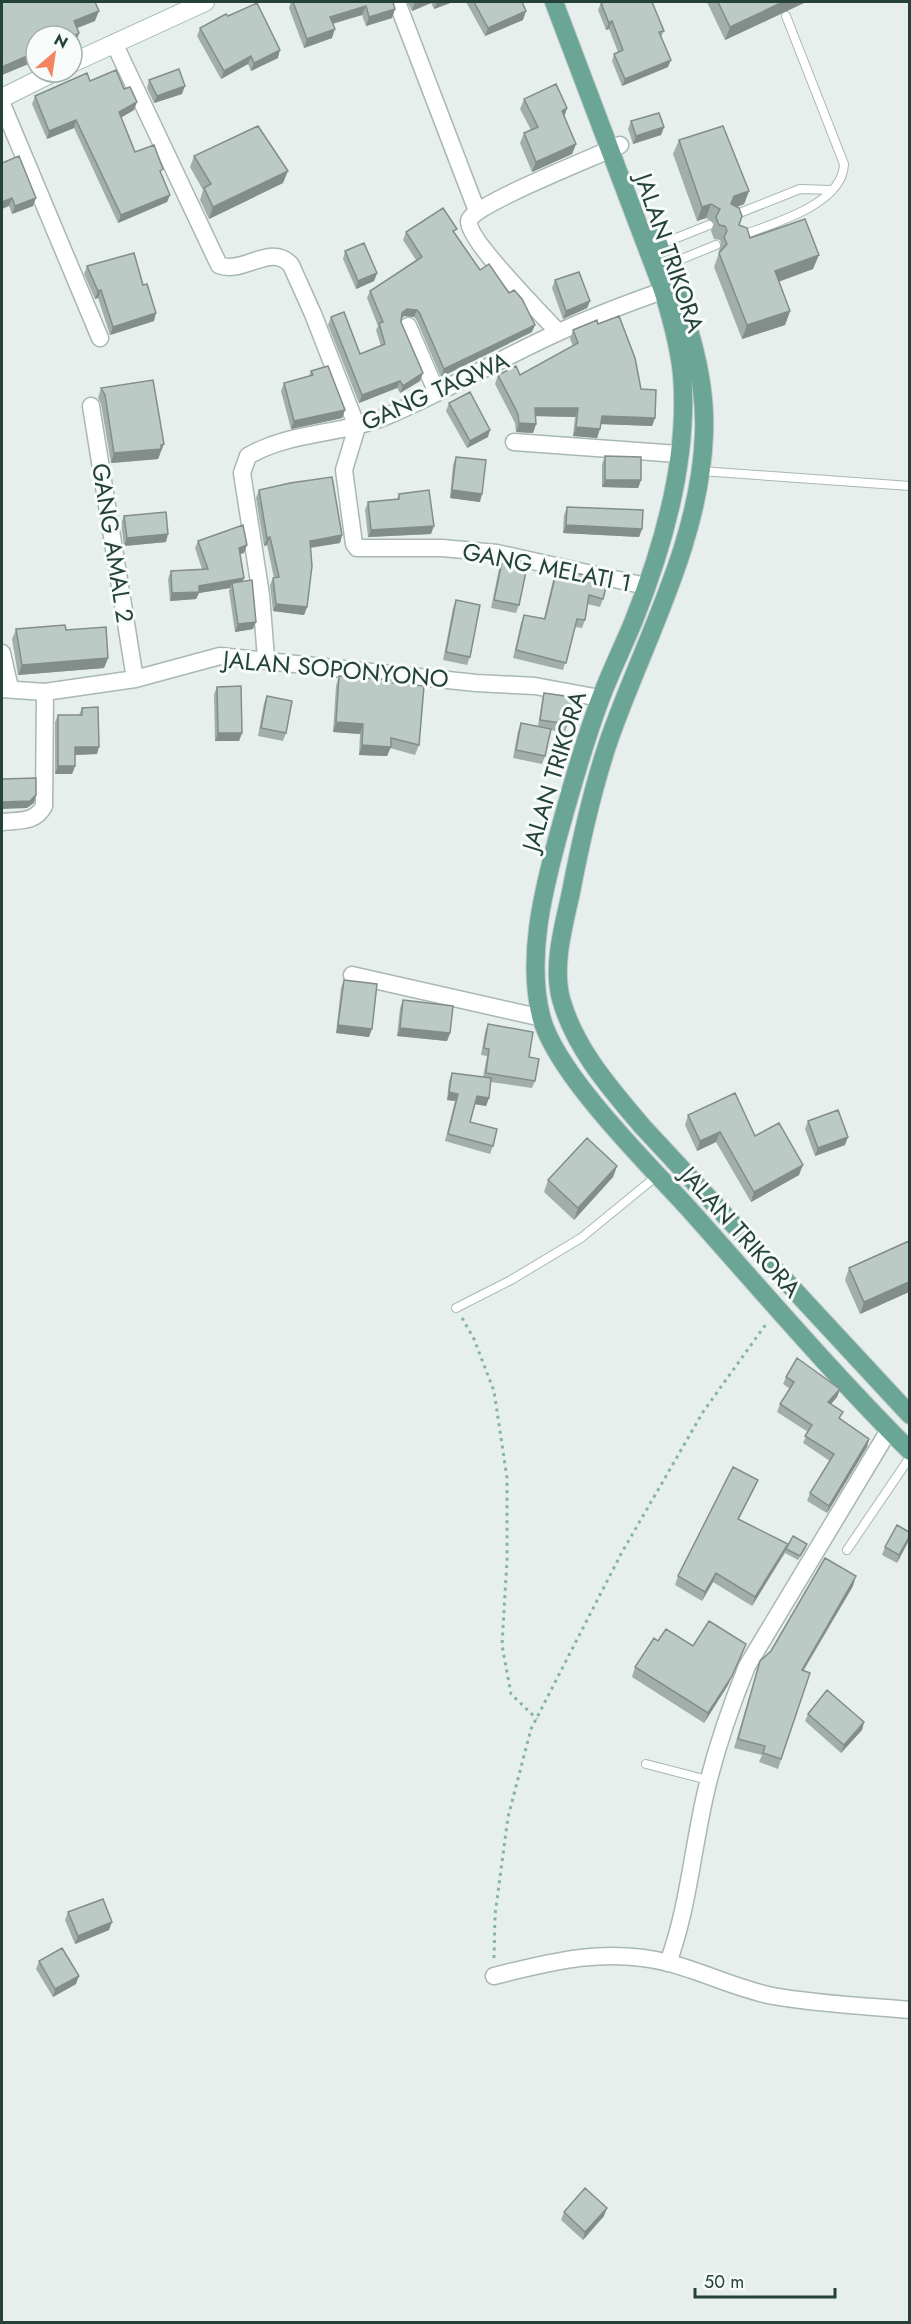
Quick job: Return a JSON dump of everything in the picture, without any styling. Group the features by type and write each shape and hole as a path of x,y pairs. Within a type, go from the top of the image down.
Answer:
{"main road":[{"name":"JALAN TRIKORA","path":"554,2 661,267 700,374 704,433 701,471 686,536 596,783 582,830 562,936 559,969 561,998 585,1052 642,1126 909,1415"},
{"name":"JALAN TRIKORA","path":"564,2 614,148"},
{"name":"JALAN TRIKORA","path":"668,289 682,375 683,413 669,508 646,586 600,698 556,842 540,915 535,964 542,1018 558,1052 588,1096 777,1308 909,1451"},
{"path":"711,1234 730,1220"}],"street":[{"path":"84,57 205,2"},
{"path":"397,2 477,211"},
{"path":"114,43 219,265 234,267 273,256 286,259 291,265 314,314 357,428"},
{"path":"2,98 30,84"},
{"path":"2,104 100,339"},
{"path":"558,332 488,255 470,229 468,221 477,211 614,148"},
{"name":"GANG TAQWA","path":"266,658 261,595 242,473 248,456 276,443 305,435 357,428 437,393 558,332 668,289"},
{"path":"408,326 437,393"},
{"name":"GANG AMAL 2","path":"91,406 135,679"},
{"name":"GANG MELATI 1","path":"357,428 346,459 344,477 354,544 357,548 442,548 497,553 646,586"},
{"path":"514,442 678,454"},
{"path":"2,654 6,689"},
{"name":"JALAN SOPONYONO","path":"6,689 45,692 135,679 220,656 266,658 477,683 535,686 600,698"},
{"path":"2,822 33,819 39,815 44,806 45,692"},
{"path":"352,975 542,1018"},
{"path":"668,1963 681,1927 708,1780 730,1707 747,1666 889,1430"},
{"path":"494,1976 565,1958 614,1955 668,1963 773,1996 909,2010"}],"lane":[{"path":"740,236 809,209 842,178 844,164 786,16"},
{"path":"732,216 800,189 831,190"},
{"path":"653,247 709,225"},
{"path":"661,267 716,245"},
{"path":"701,471 909,486"},
{"path":"456,1308 511,1280 581,1238 658,1175"},
{"path":"846,1550 909,1457"},
{"path":"646,1764 708,1780"}],"path":[{"path":"456,1308 474,1340 494,1391 507,1478 507,1560 502,1645 511,1694 537,1719"},
{"path":"494,1976 495,1915 508,1817 531,1729 621,1554 703,1412 777,1308"}],"building":[{"path":"2,2 95,2 99,11 74,21 75,24 24,24 24,57 2,67"},
{"path":"293,2 393,2 395,9 369,17 366,6 330,17 335,29 307,39"},
{"path":"474,2 522,2 526,11 488,28"},
{"path":"652,2 664,31 659,32 671,60 625,79 614,54 623,50 612,21 609,23 601,3"},
{"path":"718,2 783,2 730,27"},
{"path":"257,3 280,50 254,63 251,56 224,71 200,28 226,14 228,16"},
{"path":"179,69 185,86 157,96 149,80"},
{"path":"116,70 124,89 130,87 137,102 119,112 135,152 154,145 163,169 160,171 170,195 121,215 76,120 49,131 35,96 62,84 84,84 84,74 87,73 90,81"},
{"path":"556,84 567,108 562,111 576,144 536,162 524,133 538,127 524,99"},
{"path":"659,113 664,127 636,136 631,121"},
{"path":"258,126 288,171 213,207 204,188 211,184 194,156"},
{"path":"723,126 749,191 734,196 731,204 739,208 742,216 739,225 747,228 750,238 805,219 819,255 775,271 790,311 747,325 719,253 727,244 724,237 727,231 725,226 719,225 716,217 720,209 711,204 702,207 679,140"},
{"path":"19,156 36,198 15,206 12,198 2,202 2,163"},
{"path":"443,208 457,229 453,231 480,270 489,264 509,293 514,290 522,299 535,325 444,369 420,314 417,310 407,309 402,313 401,322 423,373 403,386 400,381 362,395 331,317 344,312 360,354 385,344 379,323 383,322 370,291 422,257 406,232"},
{"path":"364,243 377,273 358,281 345,251"},
{"path":"134,253 143,285 147,284 156,313 113,327 101,290 98,291 87,266"},
{"path":"579,272 590,301 566,311 555,280"},
{"path":"619,316 635,358 641,389 656,390 655,418 602,416 600,429 576,427 578,408 535,408 536,424 519,423 518,414 498,375 516,366 520,375 578,343 573,330 597,320 598,324"},
{"path":"328,366 345,410 294,421 284,383 313,375 311,371"},
{"path":"153,380 164,444 161,445 161,449 114,453 105,395 101,388"},
{"path":"470,392 490,430 470,441 449,403"},
{"path":"605,456 641,457 641,480 605,480"},
{"path":"456,457 486,460 482,494 452,490"},
{"path":"332,477 342,535 310,541 312,566 307,607 276,604 273,578 279,577 270,537 267,538 259,490"},
{"path":"429,490 434,526 371,530 368,502 399,499 399,494"},
{"path":"567,507 643,510 642,529 566,525"},
{"path":"166,512 168,534 127,538 124,516"},
{"path":"243,525 247,545 239,548 244,578 199,586 199,592 172,593 171,571 208,569 198,541"},
{"path":"503,557 528,562 519,605 494,600"},
{"path":"557,569 608,580 603,599 589,595 585,620 577,619 566,663 516,650 524,615 545,619"},
{"path":"252,580 256,622 238,624 232,583"},
{"path":"456,600 480,605 470,657 446,652"},
{"path":"65,625 66,630 106,627 108,658 22,665 16,629"},
{"path":"339,676 393,680 393,683 424,686 419,745 391,738 391,747 362,745 363,724 336,722"},
{"path":"241,686 242,733 218,733 217,687"},
{"path":"544,693 572,697 568,724 540,720"},
{"path":"267,696 292,701 286,733 261,728"},
{"path":"98,707 99,747 75,747 75,766 58,766 58,715 82,715 82,708"},
{"path":"521,723 551,729 545,756 516,750"},
{"path":"36,778 36,795 30,801 2,802 2,779"},
{"path":"344,980 377,984 372,1029 338,1025"},
{"path":"403,1000 453,1006 450,1033 400,1028"},
{"path":"488,1024 533,1032 529,1057 539,1059 535,1081 486,1073 489,1049 484,1048"},
{"path":"452,1073 491,1078 489,1098 477,1096 470,1122 497,1129 493,1146 448,1134 458,1094 449,1092"},
{"path":"735,1093 755,1136 779,1123 803,1165 754,1192 720,1132 700,1141 688,1115"},
{"path":"838,1110 848,1137 818,1148 808,1121"},
{"path":"587,1138 617,1166 578,1208 548,1180"},
{"path":"909,1241 909,1282 864,1302 849,1268"},
{"path":"797,1358 840,1389 828,1402 843,1412 839,1418 869,1439 829,1506 810,1493 834,1454 805,1436 812,1425 780,1404 794,1382 786,1377"},
{"path":"733,1467 758,1480 738,1519 788,1544 755,1597 716,1573 705,1592 678,1576"},
{"path":"897,1525 909,1532 909,1537 899,1555 885,1547"},
{"path":"793,1536 807,1544 800,1556 786,1549"},
{"path":"825,1558 856,1576 802,1670 810,1673 781,1759 763,1753 765,1746 738,1739 760,1661 771,1651"},
{"path":"709,1621 746,1644 732,1676 708,1713 635,1667 654,1638 658,1641 666,1629 693,1646"},
{"path":"827,1690 864,1722 844,1745 808,1714"},
{"path":"103,1899 112,1922 78,1936 68,1912"},
{"path":"62,1948 79,1976 55,1989 39,1961"},
{"path":"585,2188 607,2208 585,2232 564,2212"}]}
